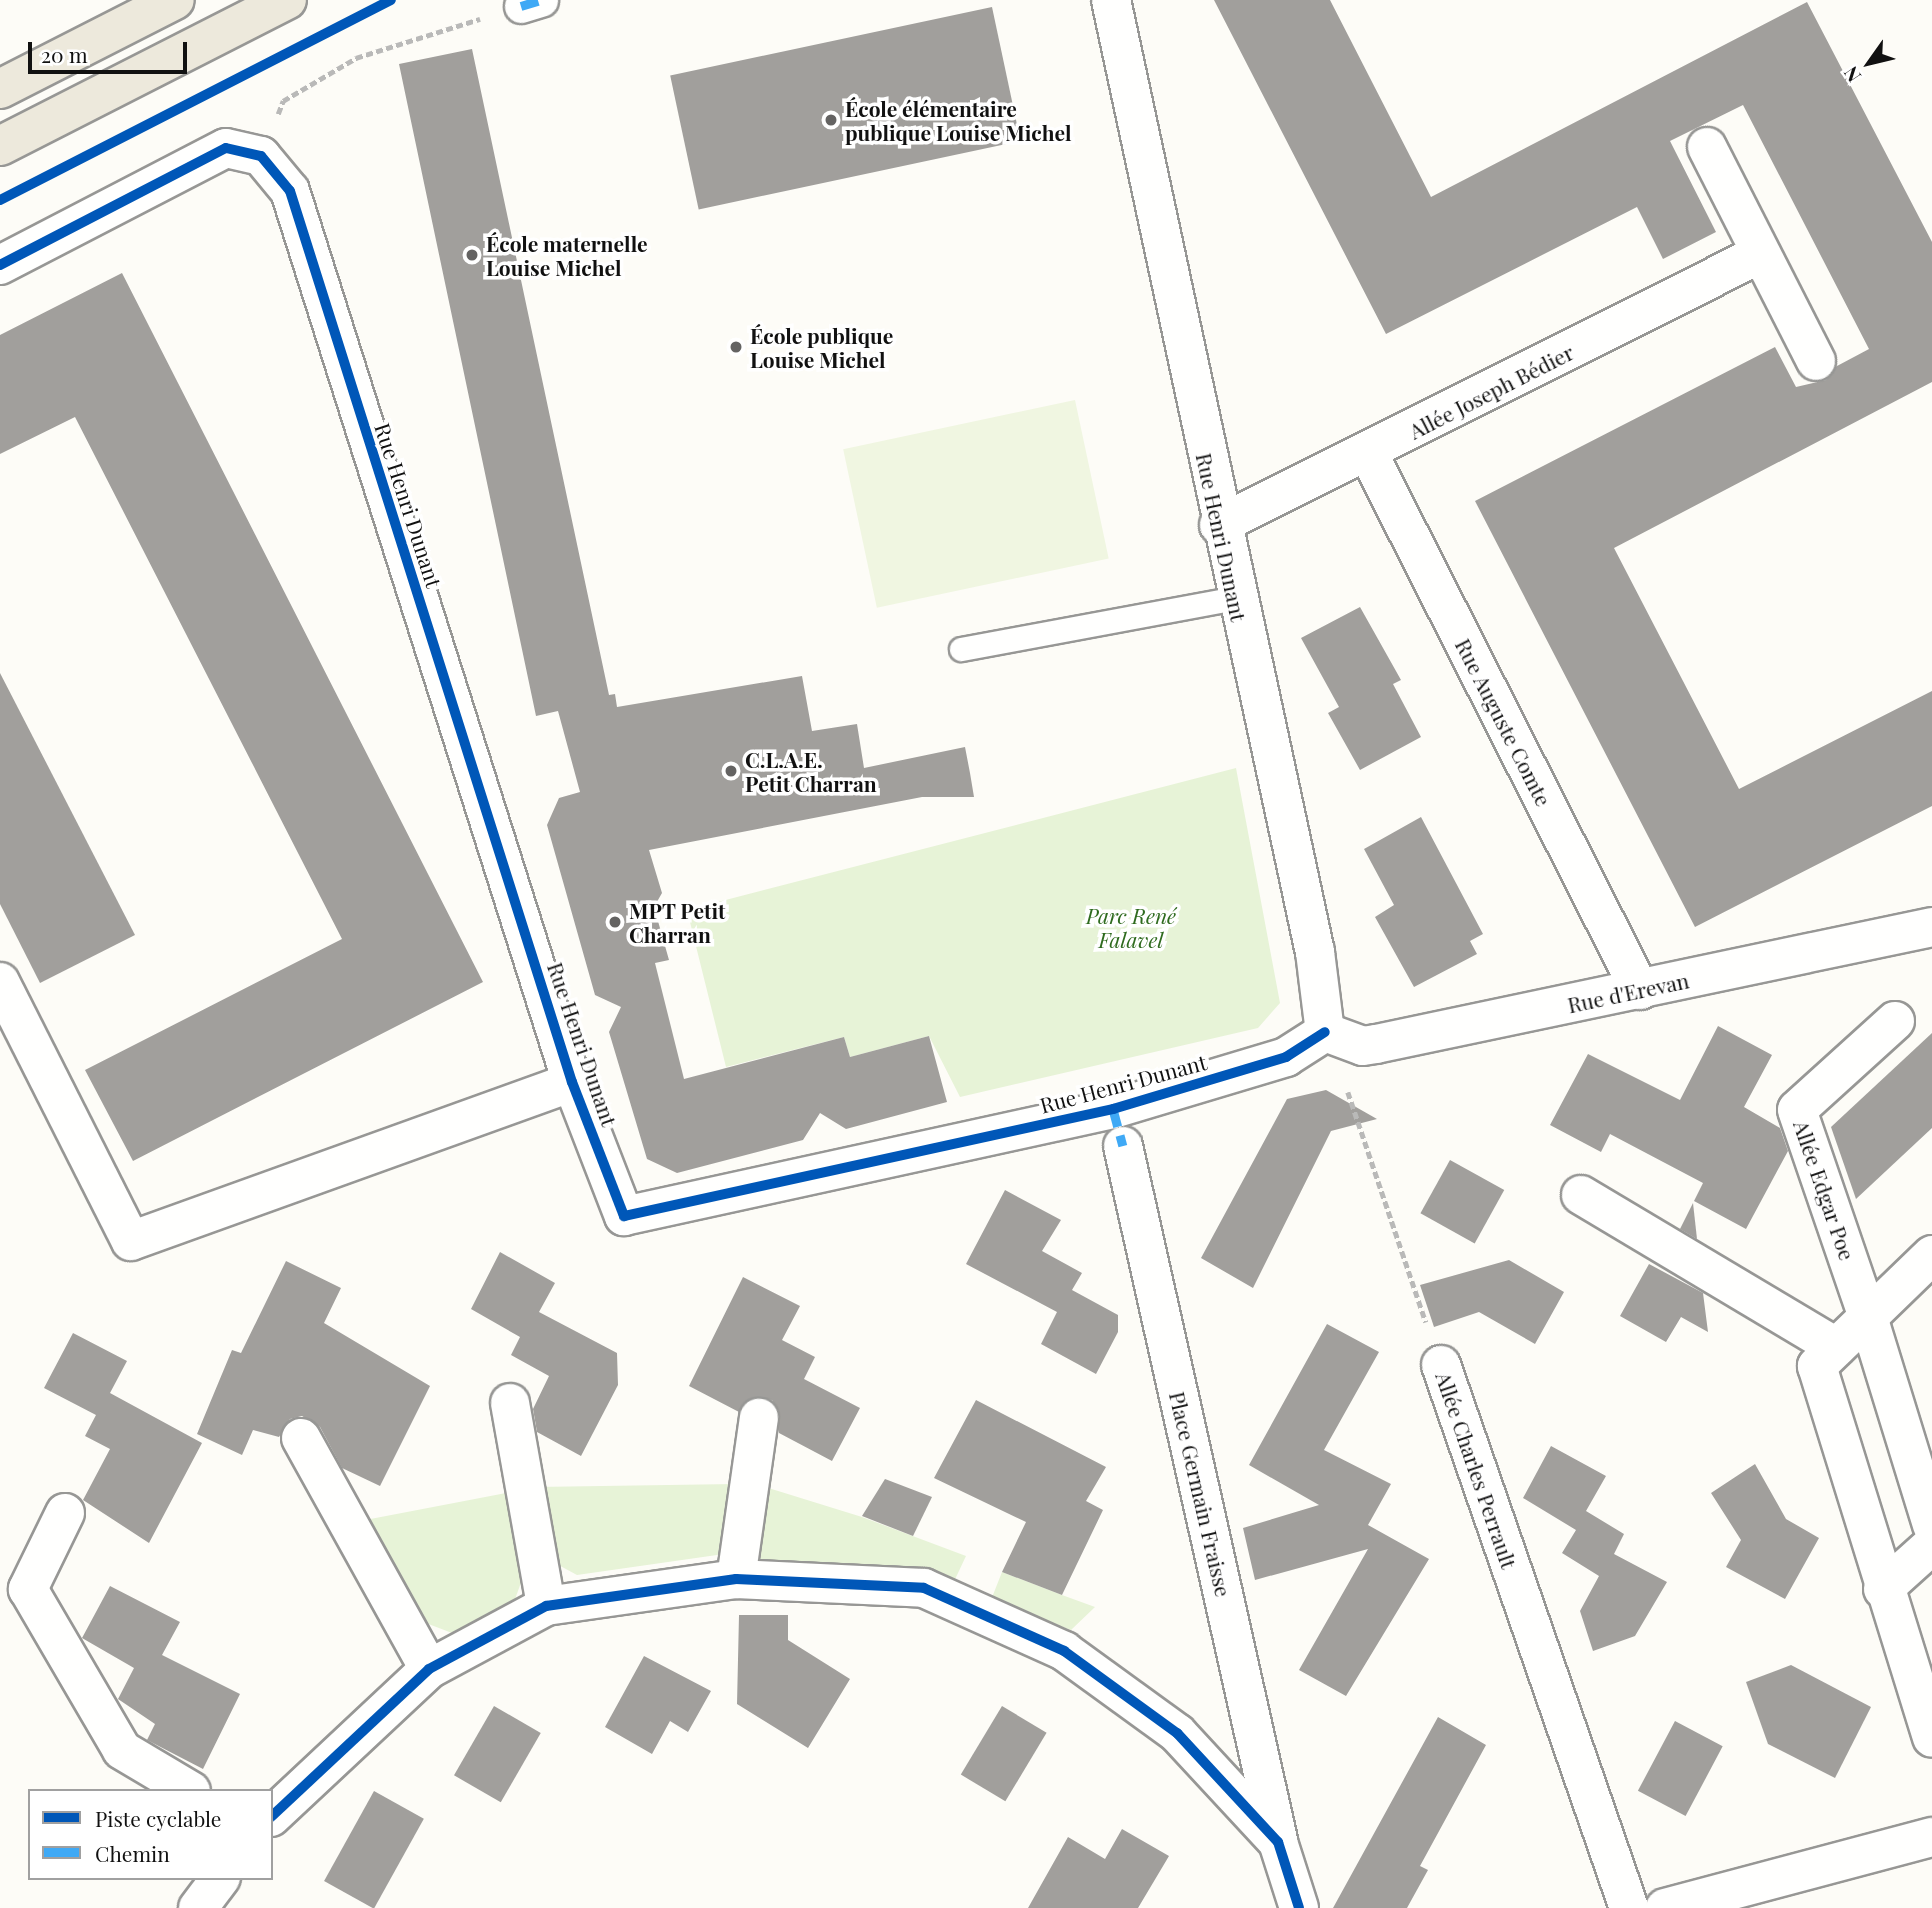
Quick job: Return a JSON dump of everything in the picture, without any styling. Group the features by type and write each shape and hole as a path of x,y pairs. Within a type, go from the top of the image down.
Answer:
{"main road":[{"path":"0,89 175,0"},
{"path":"0,146 287,0"}],"street":[{"name":"Rue Henri Dunant","path":"261,156 290,191 572,1082 624,1216 1113,1109 1286,1057 1325,1032 1315,952 1219,525 1111,0"},
{"path":"1707,147 1816,361"},
{"path":"0,265 194,160 226,148 261,156"},
{"name":"Allée Joseph Bédier","path":"1219,525 1368,453 1760,254"},
{"name":"Rue Auguste Comte","path":"1368,453 1640,990"},
{"name":"Rue d'Erevan","path":"1325,1032 1363,1046 1932,927"},
{"path":"0,982 131,1241 572,1082"},
{"name":"Allée Edgar Poe","path":"1895,1021 1797,1110 1930,1508"},
{"path":"1113,1109 1123,1146"},
{"name":"Place Germain Fraisse","path":"1123,1146 1278,1842 1299,1908"},
{"path":"1581,1195 1836,1347"},
{"path":"1932,1255 1816,1366 1883,1589 1932,1738"},
{"name":"Allée Charles Perrault","path":"1441,1365 1629,1908"},
{"path":"510,1403 546,1606"},
{"path":"736,1579 760,1418"},
{"path":"301,1438 429,1669"},
{"path":"65,1513 28,1589 122,1750 188,1789"},
{"path":"1883,1589 1932,1545"},
{"path":"273,1814 429,1669 546,1606 736,1579 924,1588 1064,1651 1177,1732 1278,1842"},
{"path":"1665,1908 1932,1837"},
{"path":"198,1908 219,1880"}],"lane":[{"path":"961,649 1235,598"}],"path":[{"path":"261,156 284,101 356,58 531,3"}],"green space":[{"path":"1075,400 1109,558 877,608 843,449"},
{"name":"Parc René Falavel","path":"1236,768 1280,1003 1258,1028 960,1097 929,1036 850,1057 844,1037 726,1067 687,910"},
{"path":"735,1484 724,1554 577,1575 553,1562 535,1487"},
{"path":"759,1485 862,1517 966,1556 950,1590 876,1573 751,1559"},
{"path":"511,1492 523,1577 514,1602 452,1633 418,1620 360,1521"},
{"path":"1002,1572 1095,1607 1071,1630 991,1600"}],"building":[{"path":"1214,0 1330,0 1431,197 1807,2 1932,242 1932,382 1614,548 1739,789 1932,691 1932,806 1695,927 1475,501 1775,347 1796,387 1826,380 1837,366 1869,349 1743,105 1670,141 1716,232 1663,259 1637,207 1386,334"},
{"path":"992,7 1020,141 699,209 670,75"},
{"path":"472,49 609,695 615,694 617,707 802,676 812,731 857,724 864,768 965,747 974,797 922,797 649,850 662,893 654,907 669,960 655,963 684,1079 844,1037 850,1057 929,1036 947,1102 846,1129 820,1113 803,1140 677,1173 647,1159 609,1032 621,1007 595,995 547,825 559,798 580,792 558,711 536,716 399,64"},
{"path":"122,273 483,982 133,1161 85,1070 342,939 75,417 0,454 0,335"},
{"path":"1360,607 1401,680 1393,684 1421,737 1360,770 1328,713 1339,707 1301,638"},
{"path":"0,673 135,935 40,983 0,904"},
{"path":"1421,817 1483,934 1470,941 1477,954 1414,987 1375,917 1394,905 1364,849"},
{"path":"1718,1026 1772,1055 1744,1107 1780,1128 1788,1151 1746,1229 1694,1201 1703,1183 1610,1134 1601,1152 1550,1125 1588,1054 1680,1100"},
{"path":"1932,1033 1932,1128 1856,1199 1831,1127"},
{"path":"1326,1090 1377,1119 1331,1131 1253,1288 1201,1258 1287,1099"},
{"path":"1450,1160 1504,1190 1475,1243 1420,1213"},
{"path":"1005,1190 1061,1220 1042,1251 1082,1273 1072,1290 1118,1315 1118,1332 1096,1374 1041,1344 1057,1312 966,1264"},
{"path":"1693,1203 1697,1239 1680,1229"},
{"path":"500,1252 555,1283 539,1312 617,1353 618,1385 581,1456 537,1432 533,1409 549,1376 511,1355 520,1337 471,1309"},
{"path":"1509,1260 1564,1292 1535,1344 1479,1312 1434,1327 1420,1285"},
{"path":"286,1261 341,1288 324,1323 430,1386 380,1486 342,1468 320,1427 302,1416 290,1419 279,1437 253,1430 242,1455 197,1434 232,1350 241,1353"},
{"path":"1649,1264 1703,1293 1708,1332 1681,1317 1666,1342 1620,1316"},
{"path":"743,1277 800,1306 782,1340 815,1357 804,1379 860,1408 832,1461 779,1433 779,1411 772,1400 752,1398 739,1412 689,1386"},
{"path":"1327,1324 1379,1352 1324,1450 1391,1484 1368,1525 1429,1559 1346,1696 1299,1670 1368,1549 1255,1580 1243,1528 1319,1505 1249,1465"},
{"path":"73,1333 127,1361 110,1393 202,1443 149,1543 83,1500 110,1449 85,1436 96,1415 44,1388"},
{"path":"976,1400 1106,1467 1086,1501 1103,1510 1062,1595 1002,1572 1026,1522 934,1478"},
{"path":"1551,1446 1606,1476 1586,1511 1624,1534 1614,1554 1667,1582 1635,1636 1593,1651 1580,1611 1599,1576 1562,1553 1576,1530 1523,1498"},
{"path":"1755,1464 1786,1519 1819,1538 1785,1599 1726,1567 1741,1540 1711,1493"},
{"path":"885,1479 932,1497 913,1536 862,1516"},
{"path":"110,1586 180,1622 162,1655 240,1694 203,1769 147,1740 155,1724 118,1699 134,1668 82,1638"},
{"path":"739,1615 788,1615 788,1640 850,1679 808,1748 737,1704"},
{"path":"644,1656 711,1691 688,1732 670,1721 652,1754 605,1727"},
{"path":"1791,1665 1871,1707 1835,1778 1768,1744 1746,1682"},
{"path":"494,1706 541,1733 501,1802 454,1775"},
{"path":"1002,1706 1047,1733 1005,1801 961,1775"},
{"path":"1438,1717 1486,1745 1420,1866 1428,1870 1407,1908 1333,1908"},
{"path":"1675,1721 1723,1746 1686,1816 1638,1791"},
{"path":"374,1791 424,1819 374,1908 324,1881"},
{"path":"1122,1829 1169,1856 1138,1908 1028,1908 1068,1837 1105,1859"}],"marked path":[{"path":"521,6 541,0"},
{"path":"1113,1109 1123,1146"}],"cycle path":[{"path":"0,200 391,0"},
{"path":"0,265 226,148 261,156 290,191 572,1082 624,1216 1113,1109 1286,1057 1325,1032"},
{"path":"273,1815 429,1669 546,1606 736,1579 924,1588 1064,1651 1177,1733 1278,1842 1299,1908"}],"place":[{"name":"École élémentaire publique Louise Michel","path":"831,120"},
{"name":"École maternelle Louise Michel","path":"472,255"},
{"name":"École publique Louise Michel","path":"736,347"},
{"name":"C.L.A.E. Petit Charran","path":"731,771"},
{"name":"MPT Petit Charran","path":"615,922"}]}
